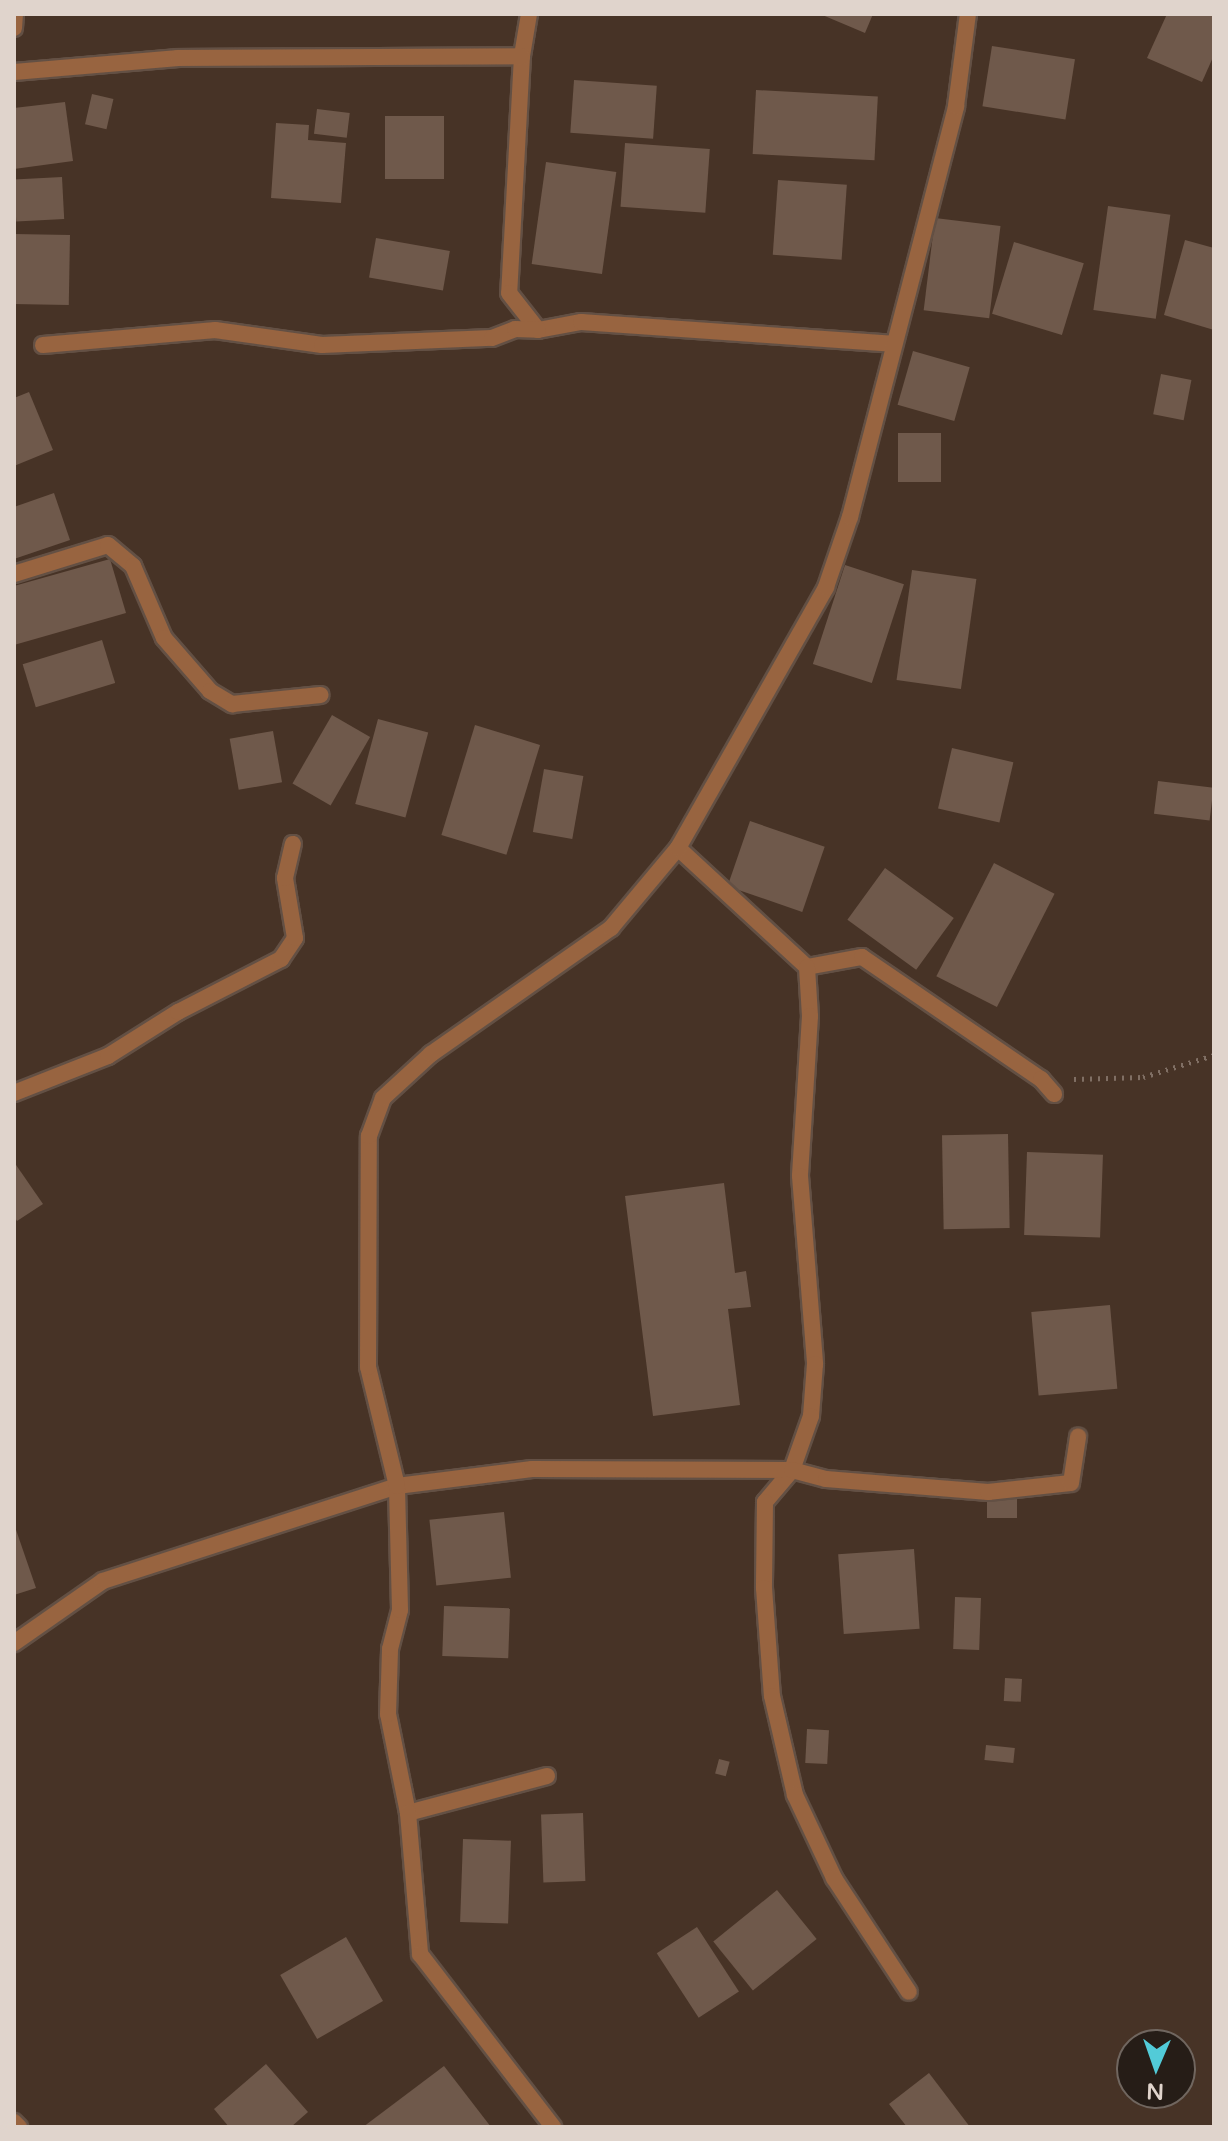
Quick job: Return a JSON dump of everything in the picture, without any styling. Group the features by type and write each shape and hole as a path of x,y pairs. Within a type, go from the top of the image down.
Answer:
{"street":[{"path":"14,28 15,14"},
{"path":"529,14 522,56 509,293 538,330"},
{"path":"553,2127 420,1954 408,1813 388,1714 390,1649 400,1610 397,1486 368,1367 369,1136 383,1098 431,1054 611,928 678,848 826,587 850,517 892,344 956,106 968,14"},
{"path":"14,72 178,58 522,56"},
{"path":"43,345 215,330 322,345 492,338 515,329 538,330 581,322 892,344"},
{"path":"14,574 108,545 133,566 164,638 210,691 232,704 321,695"},
{"path":"14,1093 108,1056 178,1012 281,959 295,938 285,878 293,844"},
{"path":"678,848 807,967 810,1016 800,1176 815,1364 811,1416 792,1470 765,1502 764,1588 772,1696 801,1809 834,1878 909,1992"},
{"path":"807,967 862,957 1041,1079 1054,1094"},
{"path":"14,1643 103,1581 397,1486 532,1469 792,1470 826,1479 988,1492 1071,1483 1078,1437"},
{"path":"408,1813 547,1776"},
{"path":"14,2122 19,2127"}],"path":[{"path":"1041,1079 1143,1077 1214,1055"}],"building":[{"path":"820,14 873,14 865,33"},
{"path":"1167,14 1214,14 1214,55 1202,82 1147,58"},
{"path":"992,46 1075,59 1065,119 982,106"},
{"path":"574,80 657,86 653,139 570,133"},
{"path":"756,90 878,96 874,160 753,154"},
{"path":"92,94 113,99 106,129 85,124"},
{"path":"65,102 73,161 14,169 14,108"},
{"path":"317,109 350,113 347,138 314,134"},
{"path":"385,116 444,116 444,179 385,179"},
{"path":"276,123 309,125 308,140 346,143 341,203 271,198"},
{"path":"625,143 710,149 705,213 621,207"},
{"path":"546,162 616,172 602,274 532,264"},
{"path":"62,177 64,219 16,221 14,180"},
{"path":"778,180 847,185 842,260 773,255"},
{"path":"1108,206 1170,215 1156,319 1093,310"},
{"path":"935,218 1001,226 989,318 924,310"},
{"path":"14,234 70,235 69,305 14,304"},
{"path":"376,238 450,251 443,290 369,277"},
{"path":"1185,240 1214,248 1214,330 1164,315"},
{"path":"1014,242 1084,263 1062,335 992,314"},
{"path":"913,351 970,367 954,421 898,405"},
{"path":"1161,374 1191,380 1184,420 1153,414"},
{"path":"29,392 53,450 14,466 14,398"},
{"path":"898,433 941,433 941,482 898,482"},
{"path":"54,493 70,540 14,559 14,507"},
{"path":"110,559 126,613 14,645 14,586"},
{"path":"845,565 904,584 872,683 813,664"},
{"path":"912,570 976,579 961,689 897,680"},
{"path":"102,640 115,683 36,707 23,664"},
{"path":"332,715 370,737 331,805 292,783"},
{"path":"378,719 428,732 405,817 355,804"},
{"path":"475,725 540,745 506,855 441,835"},
{"path":"273,731 282,782 239,790 230,739"},
{"path":"952,748 1013,762 999,823 938,808"},
{"path":"544,769 583,776 572,839 533,832"},
{"path":"1158,781 1214,788 1210,821 1154,814"},
{"path":"750,821 825,847 802,912 728,886"},
{"path":"994,863 1055,894 997,1007 936,976"},
{"path":"885,868 954,918 916,970 847,920"},
{"path":"1008,1134 1010,1228 944,1229 942,1135"},
{"path":"1027,1152 1103,1155 1100,1238 1024,1235"},
{"path":"14,1162 43,1204 17,1221 14,1216"},
{"path":"724,1183 735,1273 746,1271 751,1307 728,1309 740,1405 653,1416 625,1196"},
{"path":"1110,1305 1117,1389 1039,1396 1031,1312"},
{"path":"987,1499 1017,1499 1017,1518 987,1518"},
{"path":"504,1512 511,1578 436,1585 429,1520"},
{"path":"14,1524 36,1588 14,1595"},
{"path":"914,1549 920,1629 844,1634 838,1554"},
{"path":"955,1597 981,1598 979,1650 953,1649"},
{"path":"444,1606 510,1608 508,1658 442,1656"},
{"path":"1005,1678 1022,1679 1021,1702 1004,1701"},
{"path":"807,1729 829,1730 827,1764 805,1763"},
{"path":"986,1745 1015,1748 1013,1763 984,1760"},
{"path":"719,1759 730,1762 726,1776 715,1773"},
{"path":"583,1813 585,1881 543,1882 541,1814"},
{"path":"463,1839 511,1841 508,1924 460,1922"},
{"path":"777,1890 817,1939 753,1991 713,1942"},
{"path":"697,1927 739,1992 699,2018 657,1953"},
{"path":"346,1937 383,2001 317,2039 280,1975"},
{"path":"266,2064 308,2112 291,2127 229,2127 214,2109"},
{"path":"444,2066 491,2127 363,2127"},
{"path":"929,2073 970,2127 907,2127 889,2104"}]}
